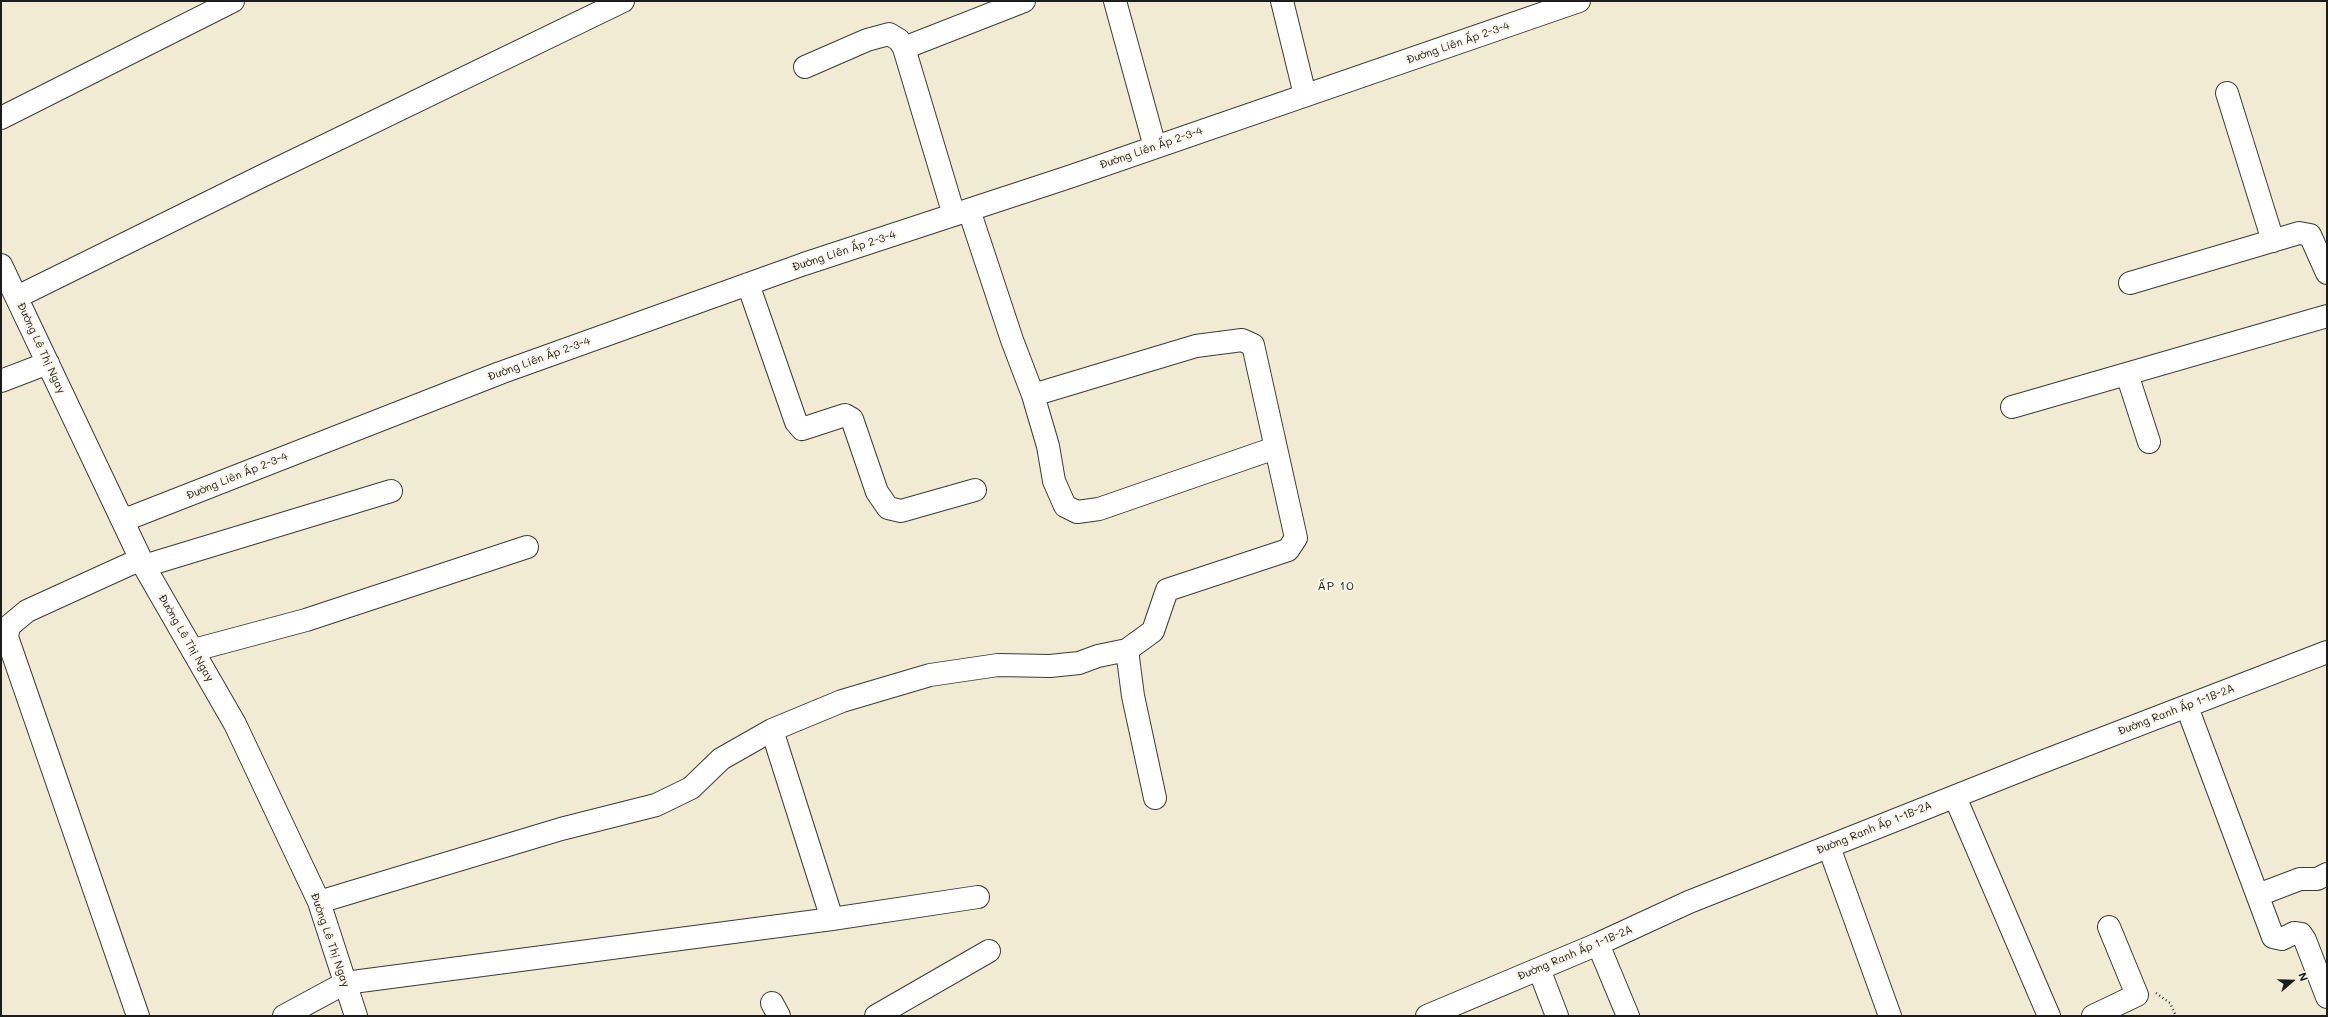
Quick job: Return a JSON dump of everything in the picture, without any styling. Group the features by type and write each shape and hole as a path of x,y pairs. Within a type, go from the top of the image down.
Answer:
{"street":[{"path":"1,118 233,1"},
{"path":"17,297 289,163 624,1"},
{"path":"904,48 1024,1"},
{"path":"1115,1 1155,147"},
{"path":"1282,1 1305,95"},
{"name":"Đường Liên Ấp 2-3-4","path":"120,513 127,520 496,374 748,284 1155,147 1579,1"},
{"path":"805,67 867,40 889,34 899,40 904,48 962,212 1033,395 1048,446 1054,481 1065,506 1077,512 1099,509 1276,448"},
{"path":"2226,93 2273,241"},
{"path":"2130,283 2299,233 2310,235 2327,272"},
{"name":"Đường Lê Thị Ngay","path":"1,265 120,513 142,563 194,650 235,724 319,902 356,1016"},
{"path":"748,284 796,422 802,429 845,415 852,419 876,492 888,508 901,512 975,490"},
{"path":"2012,407 2327,316"},
{"path":"319,902 561,829 656,805 691,788 721,759 772,730 842,702 930,675 998,665 1050,666 1080,663 1098,656 1127,650 1153,631 1167,590 1288,550 1296,538 1257,354 1253,346 1242,340 1196,346 1033,395"},
{"path":"1,381 48,362"},
{"path":"2127,374 2149,442"},
{"path":"138,1016 5,628 27,611 142,563 391,491"},
{"path":"194,650 306,620 526,547"},
{"path":"1127,650 1133,696 1155,798"},
{"name":"Đường Ranh Ấp 1-1B-2A","path":"1427,1016 1598,944 1689,902 1829,846 2327,653"},
{"path":"2187,707 2275,939 2282,939 2297,933 2301,934 2305,940 2327,997"},
{"path":"772,730 832,920"},
{"path":"1955,797 2049,1016"},
{"path":"1829,846 1890,1016"},
{"path":"2258,895 2300,879 2317,879 2327,874"},
{"path":"284,1016 345,983 832,920 978,897"},
{"path":"2093,1016 2136,995 2109,927"},
{"path":"1598,944 1628,1016"},
{"path":"876,1016 989,951"},
{"path":"1539,969 1557,1016"}],"path":[{"path":"2136,995 2156,992 2170,1003 2176,1016"}],"district":[{"name":"ẤP 10","path":"1336,586"}]}
